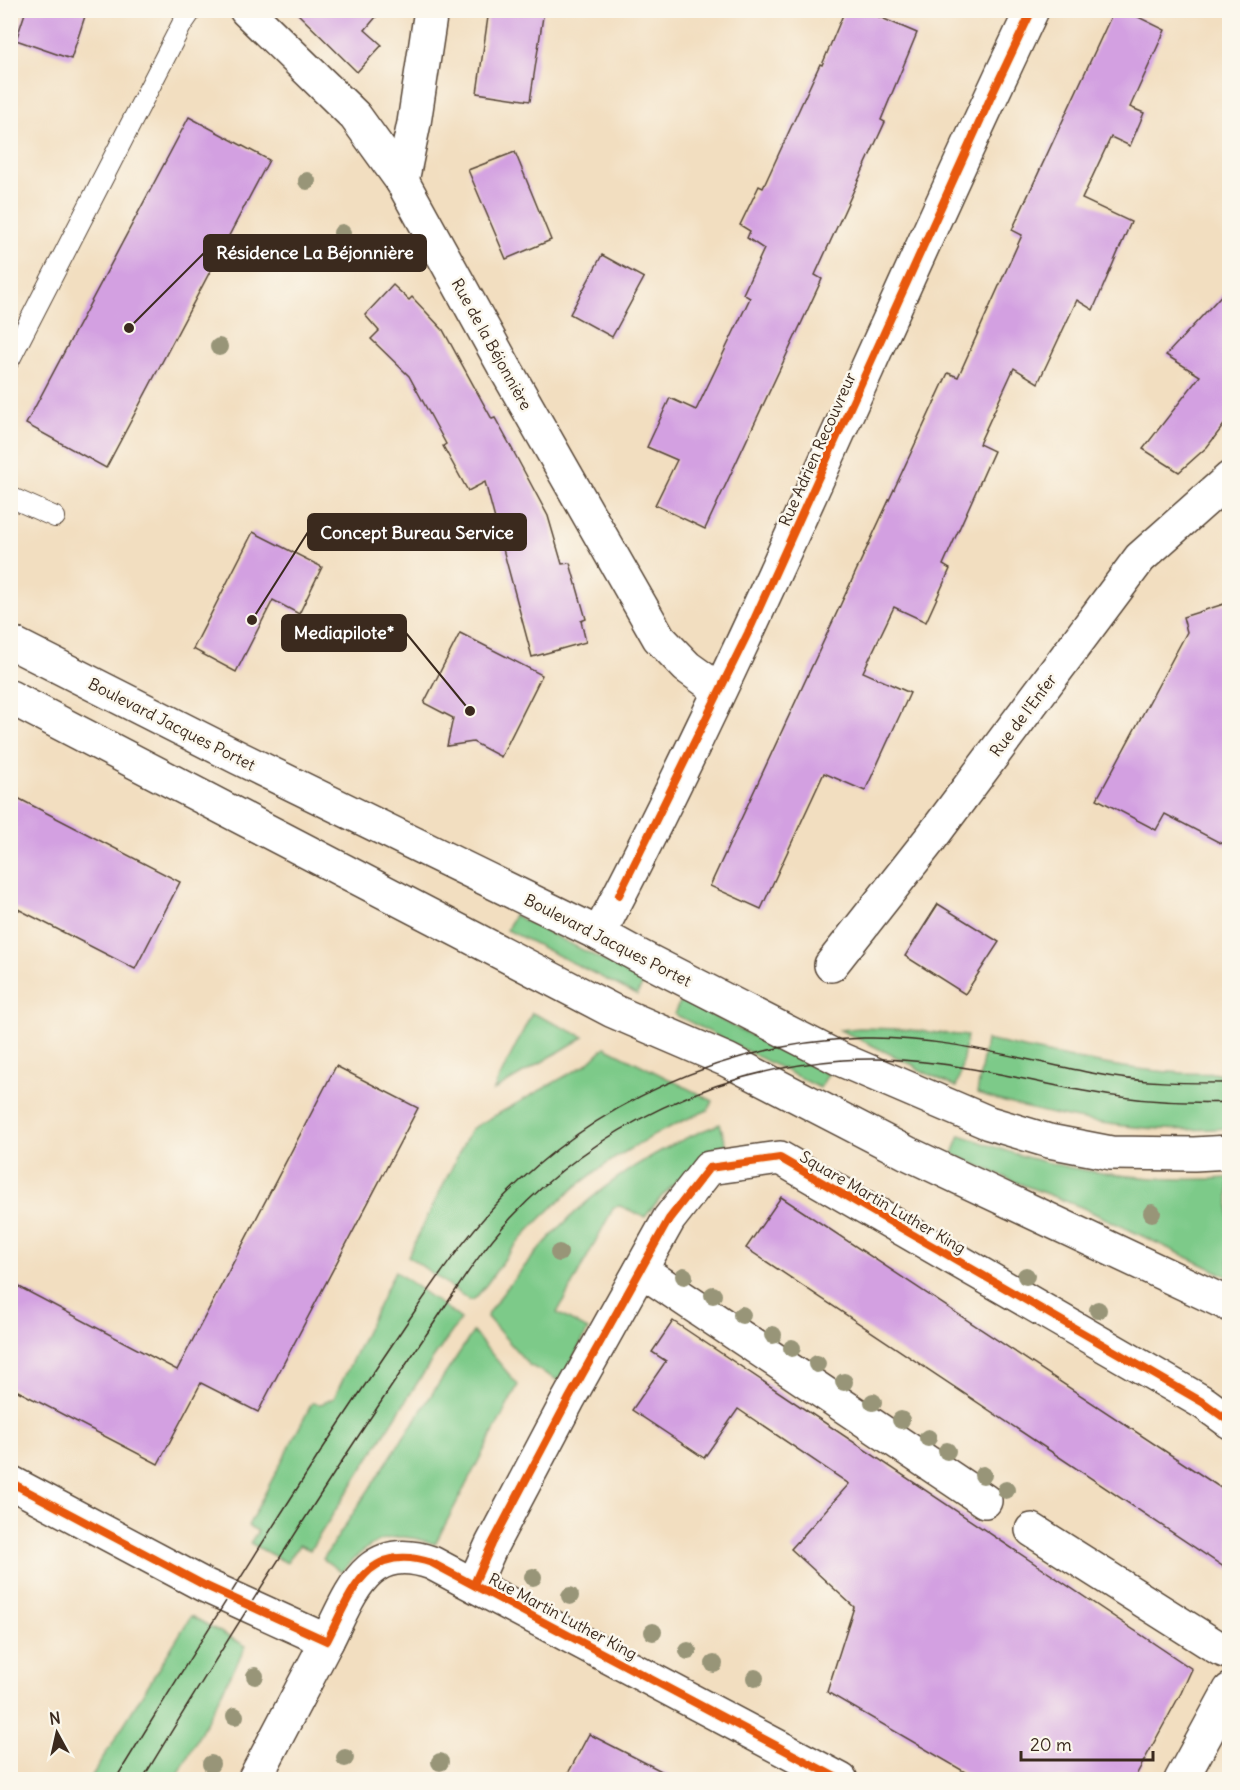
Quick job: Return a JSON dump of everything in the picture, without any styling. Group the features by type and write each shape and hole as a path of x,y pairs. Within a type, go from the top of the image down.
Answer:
{"street":[{"name":"Rue de la Béjonnière","path":"246,10 355,116 402,181 505,368 659,638 687,667 719,690"},
{"path":"402,181 414,123 430,10"},
{"name":"Rue Adrien Recouvreur","path":"599,934 748,633 1032,10"},
{"name":"Rue de l'Enfer","path":"831,965 931,838 1140,558 1230,478"},
{"name":"Boulevard Jacques Portet","path":"10,642 238,758 599,934 842,1060 989,1123 1049,1142 1111,1153 1230,1152"},
{"path":"10,697 613,1011 727,1060 907,1153 1230,1305"},
{"name":"Square Martin Luther King","path":"474,1584 492,1544 568,1400 669,1218 709,1168 780,1158 1204,1403 1230,1422"},
{"path":"641,1270 985,1501"},
{"path":"10,1482 204,1585 327,1641"},
{"path":"1032,1530 1220,1649 1230,1653"},
{"name":"Rue Martin Luther King","path":"254,1779 357,1581 378,1564 398,1558 418,1558 474,1584 841,1779"},
{"path":"1181,1779 1230,1690"}],"lane":[{"path":"10,359 175,37 192,10"},
{"path":"10,497 55,517"}],"green space":[{"path":"514,915 644,981 637,995 507,930"},
{"path":"681,1000 828,1074 820,1088 674,1014"},
{"path":"532,1013 584,1037 493,1091"},
{"path":"901,1029 967,1036 956,1087 840,1030"},
{"path":"986,1040 1137,1069 1229,1073 1229,1128 1165,1129 1102,1123 1039,1111 977,1094"},
{"path":"605,1047 713,1101 708,1110 640,1143 578,1185 531,1228 482,1291 473,1300 469,1300 408,1256 471,1129 587,1064"},
{"path":"720,1124 727,1147 682,1177 645,1217 620,1206 614,1207 557,1313 588,1330 561,1382 529,1365 487,1317 512,1281 562,1225 618,1178 683,1140"},
{"path":"960,1135 1030,1158 1104,1173 1179,1179 1229,1178 1229,1277 1081,1207 1013,1181 953,1154"},
{"path":"395,1271 461,1319 432,1360 310,1550 299,1545 287,1563 250,1543 258,1531 248,1526 312,1403 321,1404 334,1398"},
{"path":"473,1332 518,1385 435,1544 406,1537 383,1540 362,1551 342,1572 323,1559"},
{"path":"191,1616 246,1646 176,1779 90,1779"}],"building":[{"path":"26,10 87,10 71,59 16,40"},
{"path":"294,10 382,10 365,30 382,45 357,72"},
{"path":"489,10 544,10 530,101 477,93"},
{"path":"845,10 863,10 917,33 881,120 885,122 815,275 822,279 705,529 655,505 677,460 647,447 670,398 696,410 750,298 743,294 764,249 747,238 750,231 740,225 759,186 763,188 820,64 822,65"},
{"path":"1114,10 1124,10 1165,30 1130,107 1144,113 1130,146 1111,137 1082,199 1131,222 1093,310 1077,300 1038,383 1014,368 979,444 994,451 943,565 950,569 926,622 894,607 863,672 910,693 865,791 824,773 761,909 710,886 948,373 958,377 1022,235 1012,230"},
{"path":"189,117 269,160 106,468 26,424"},
{"path":"515,152 551,240 506,259 468,170"},
{"path":"602,255 644,278 612,337 570,314"},
{"path":"393,285 409,300 412,297 443,330 492,419 495,418 510,445 548,516 562,564 570,563 586,619 581,621 586,642 532,657 485,482 468,491 443,446 446,444 409,376 371,339 379,331 365,315"},
{"path":"1230,286 1230,417 1207,447 1179,472 1143,449 1200,376 1166,355"},
{"path":"253,532 322,567 299,614 273,600 236,672 193,649"},
{"path":"1230,602 1230,848 1165,814 1156,830 1097,799 1187,632 1183,617"},
{"path":"460,633 542,675 501,757 473,742 447,746 453,718 424,703"},
{"path":"10,794 180,882 135,969 10,905"},
{"path":"938,904 999,942 965,994 905,956"},
{"path":"336,1066 418,1108 258,1412 201,1383 158,1464 10,1387 10,1282 177,1370"},
{"path":"781,1197 1230,1494 1230,1571 746,1248"},
{"path":"673,1321 1192,1669 1134,1779 977,1779 827,1692 854,1607 791,1549 849,1484 738,1409 704,1458 632,1410 666,1361 652,1352"},
{"path":"589,1734 677,1779 565,1779"}],"tram line":[{"path":"115,1780 316,1459 459,1248 495,1206 532,1170 573,1137 617,1109 662,1086 711,1066 760,1052 811,1042 863,1038 893,1038 952,1045 1097,1074 1146,1081 1230,1083"},
{"path":"142,1780 317,1500 480,1256 500,1230 545,1185 581,1156 621,1130 662,1108 705,1090 750,1076 796,1066 843,1060 903,1060 962,1067 1135,1099 1230,1102"}],"cycle path":[{"path":"619,895 748,633 1032,10"},
{"path":"474,1584 492,1544 568,1400 669,1219 709,1168 780,1158 1204,1403 1230,1422"},
{"path":"10,1482 204,1585 327,1641 353,1590 376,1565 391,1559 410,1558 432,1563 841,1780"}],"place":[{"name":"Résidence La Béjonnière","path":"129,328"},
{"name":"Concept Bureau Service","path":"252,620"},
{"name":"Mediapilote*","path":"470,711"}]}
